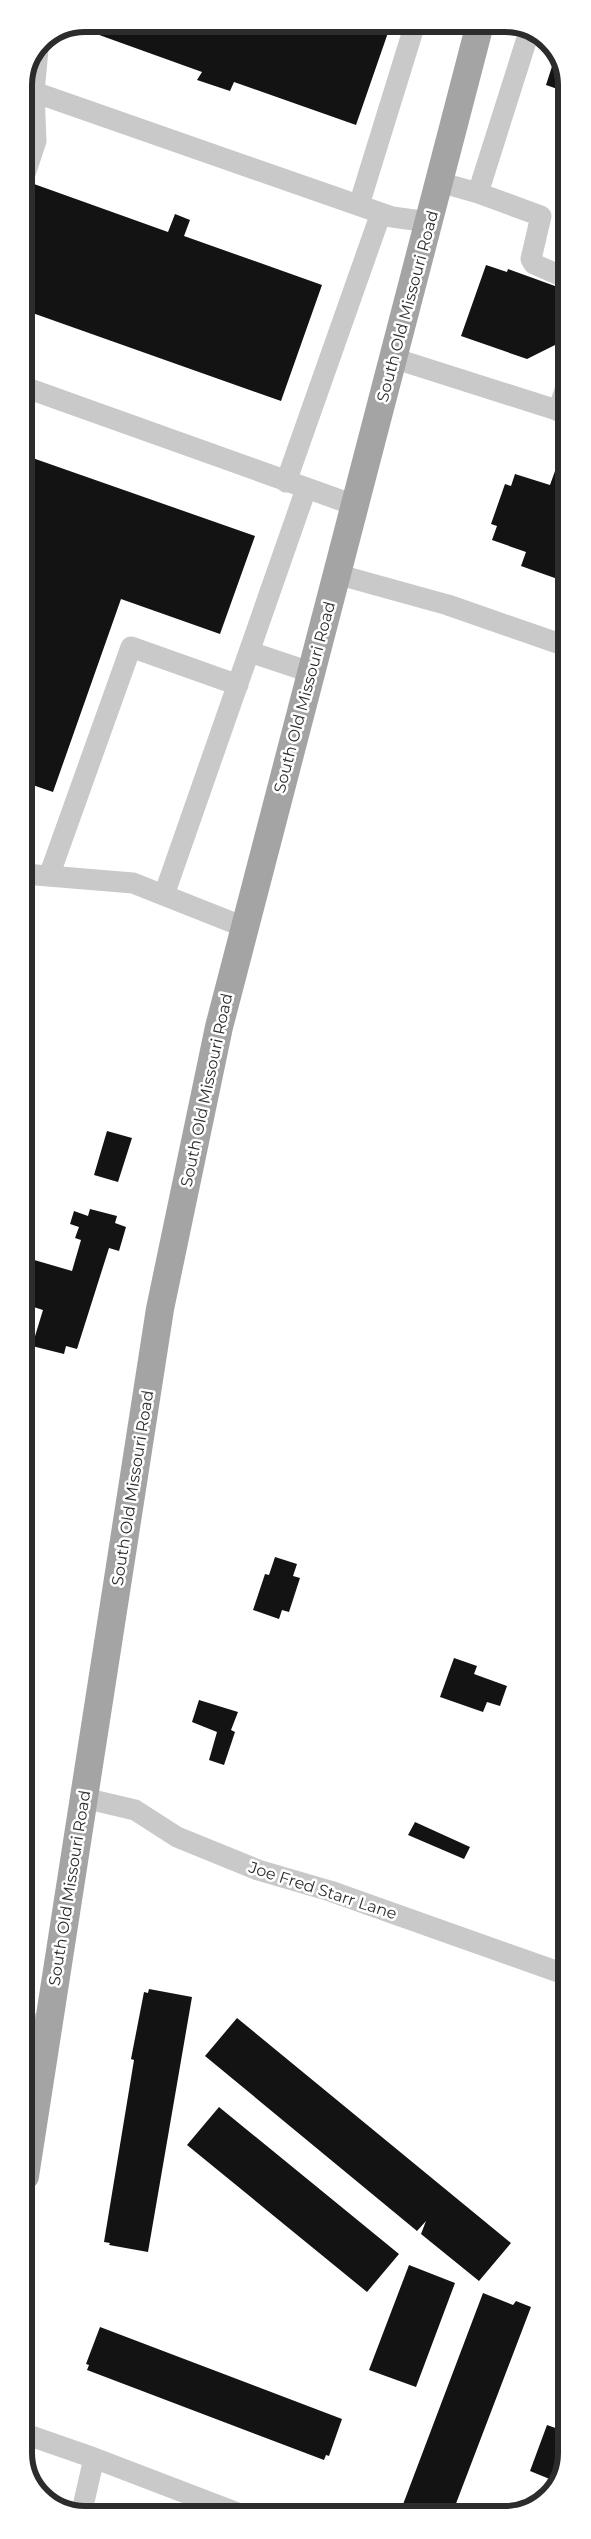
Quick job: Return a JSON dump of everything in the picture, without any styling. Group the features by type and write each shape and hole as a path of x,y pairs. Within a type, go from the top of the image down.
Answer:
{"main road":[{"name":"South Old Missouri Road","path":"33,2066 36,2025 84,1798 160,1309 219,1027 478,33"}],"street":[{"path":"359,205 413,33"},
{"path":"478,193 527,38"},
{"path":"33,150 36,141 34,92 36,67"},
{"path":"34,92 392,217 428,222"},
{"path":"439,182 478,193 540,216 531,259 534,264 558,274"},
{"path":"164,895 250,652 296,486 381,213"},
{"path":"393,358 558,411"},
{"path":"33,390 296,486 354,505"},
{"path":"336,574 448,606 558,643"},
{"path":"49,876 131,647 238,685"},
{"path":"250,652 310,672"},
{"path":"33,875 133,882 244,927"},
{"name":"Joe Fred Starr Lane","path":"84,1798 135,1810 177,1838 258,1870 330,1891 558,1972"},
{"path":"33,2437 222,2506"},
{"path":"83,2506 94,2458"}],"building":[{"path":"94,33 388,33 356,125 234,82 230,91 197,80 202,72"},
{"path":"553,63 557,75 558,89 546,85"},
{"path":"34,184 168,232 175,214 190,220 184,236 322,285 281,401 33,313"},
{"path":"486,265 507,272 508,269 558,287 558,336 555,345 527,359 461,336"},
{"path":"33,458 255,536 220,634 121,599 53,792 33,785"},
{"path":"555,471 558,472 558,579 521,566 526,552 492,540 497,526 491,524 505,484 511,486 515,474 550,485"},
{"path":"107,1131 132,1138 118,1182 94,1175"},
{"path":"90,1209 117,1216 115,1223 126,1227 119,1251 109,1248 77,1349 66,1346 64,1354 33,1346 43,1310 33,1307 33,1260 72,1271 81,1240 75,1238 79,1227 70,1224 74,1211 88,1216"},
{"path":"275,1557 297,1564 293,1576 300,1578 289,1612 282,1610 279,1619 253,1610 265,1574 269,1575"},
{"path":"454,1658 477,1666 474,1674 507,1686 500,1706 487,1702 483,1712 440,1697"},
{"path":"199,1700 238,1712 231,1730 235,1732 224,1765 209,1760 217,1732 192,1722"},
{"path":"415,1822 470,1847 464,1859 408,1835"},
{"path":"149,1989 192,1997 148,2252 109,2245 110,2243 104,2242 134,2060 131,2059 144,1992 148,1993"},
{"path":"237,2018 511,2243 479,2281 421,2234 426,2221 417,2231 205,2056"},
{"path":"219,2107 399,2254 367,2292 187,2145"},
{"path":"409,2265 455,2283 416,2387 369,2370"},
{"path":"483,2293 513,2305 516,2301 531,2307 455,2506 402,2506"},
{"path":"100,2327 342,2419 329,2456 326,2455 324,2460 87,2370 89,2365 86,2364"},
{"path":"547,2425 558,2429 557,2464 551,2480 530,2471"}]}
